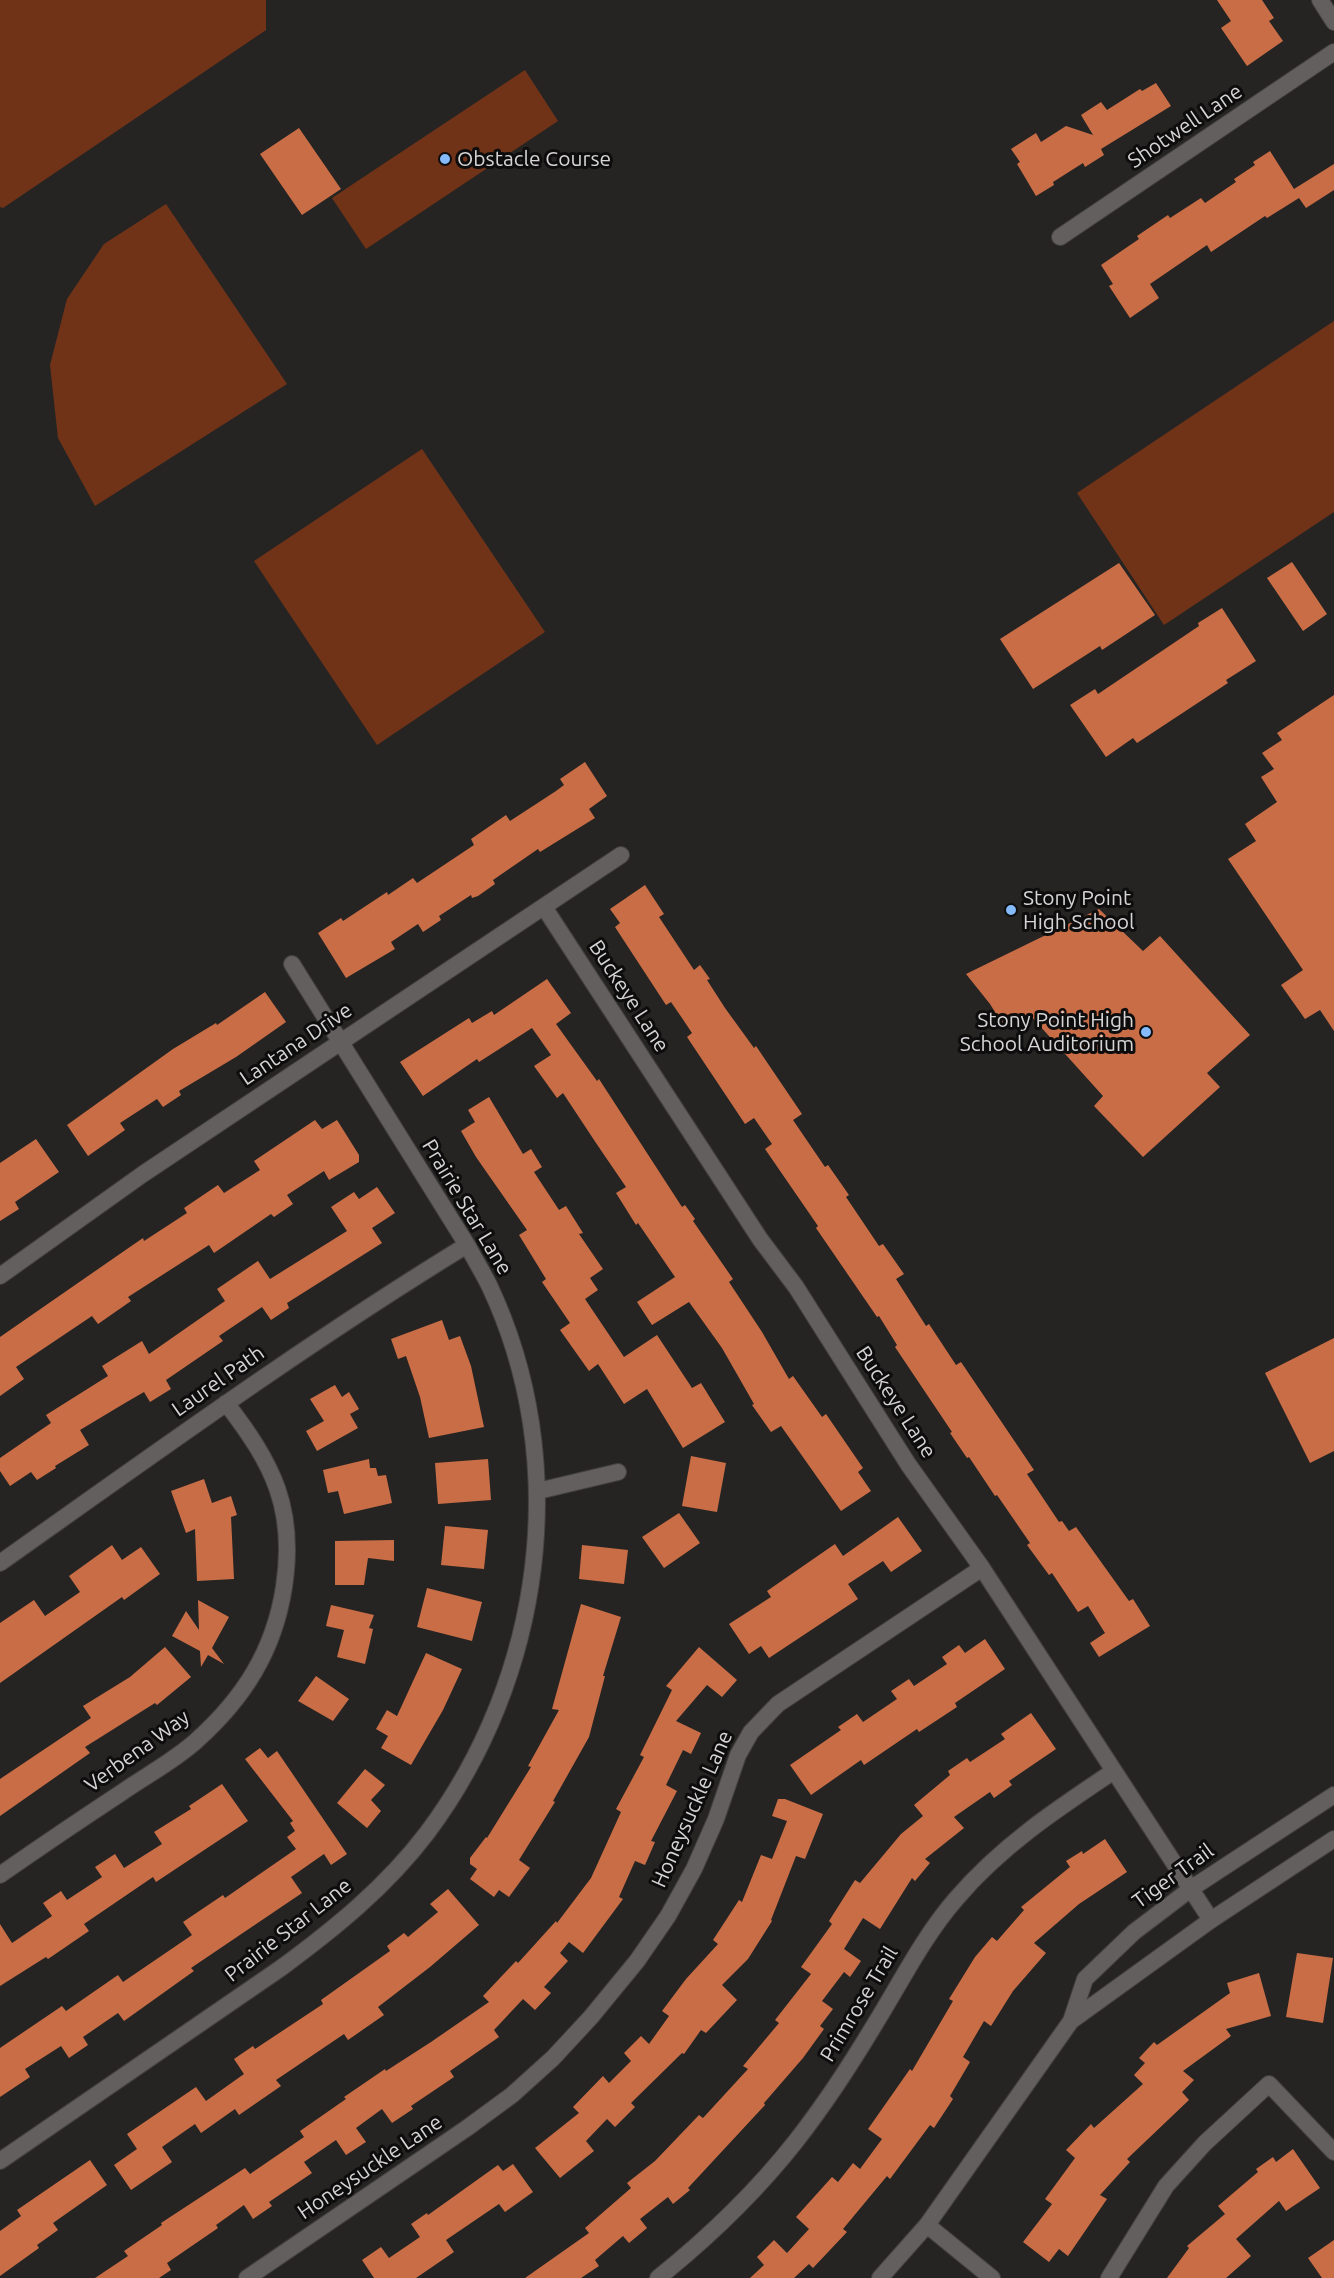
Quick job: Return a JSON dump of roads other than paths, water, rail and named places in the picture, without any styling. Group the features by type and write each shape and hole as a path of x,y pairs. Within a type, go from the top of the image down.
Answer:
{"street":[{"path":"1320,0 1334,22"},
{"name":"Shotwell Lane","path":"1060,237 1334,52"},
{"name":"Lantana Drive","path":"0,1276 143,1174 339,1041 621,855"},
{"name":"Buckeye Lane","path":"544,907 760,1239 796,1287 909,1464 982,1568 1211,1920"},
{"name":"Prairie Star Lane","path":"0,2161 281,1968 324,1936 403,1862 426,1834 457,1789 478,1751 505,1691 521,1639 532,1585 537,1531 537,1491 532,1436 523,1384 508,1334 497,1305 467,1245 291,964"},
{"name":"Laurel Path","path":"0,1563 372,1303 467,1245"},
{"name":"Verbena Way","path":"0,1875 194,1742 228,1709 247,1684 270,1643 280,1614 287,1567 287,1533 282,1500 271,1469 254,1439 226,1403"},
{"path":"537,1491 618,1472"},
{"name":"Honeysuckle Lane","path":"247,2278 467,2128 512,2095 553,2058 638,1961 668,1916 694,1869 716,1819 738,1755 759,1722 778,1704 982,1568"},
{"name":"Primrose Trail","path":"658,2278 695,2248 747,2198 795,2143 817,2114 876,2024 932,1930 978,1874 1033,1826 1114,1771"},
{"name":"Tiger Trail","path":"880,2278 927,2225 1071,2021 1084,1978 1134,1932 1192,1888 1334,1795"},
{"name":"Tiger Trail","path":"1071,2021 1211,1920 1334,1839"},
{"path":"1108,2278 1166,2186 1205,2143 1269,2084 1334,2152"},
{"path":"927,2225 992,2278"}],"place":[{"name":"Obstacle Course","path":"445,159"},
{"name":"Stony Point High School","path":"1011,910"},
{"name":"Stony Point High School Auditorium","path":"1146,1032"}]}
